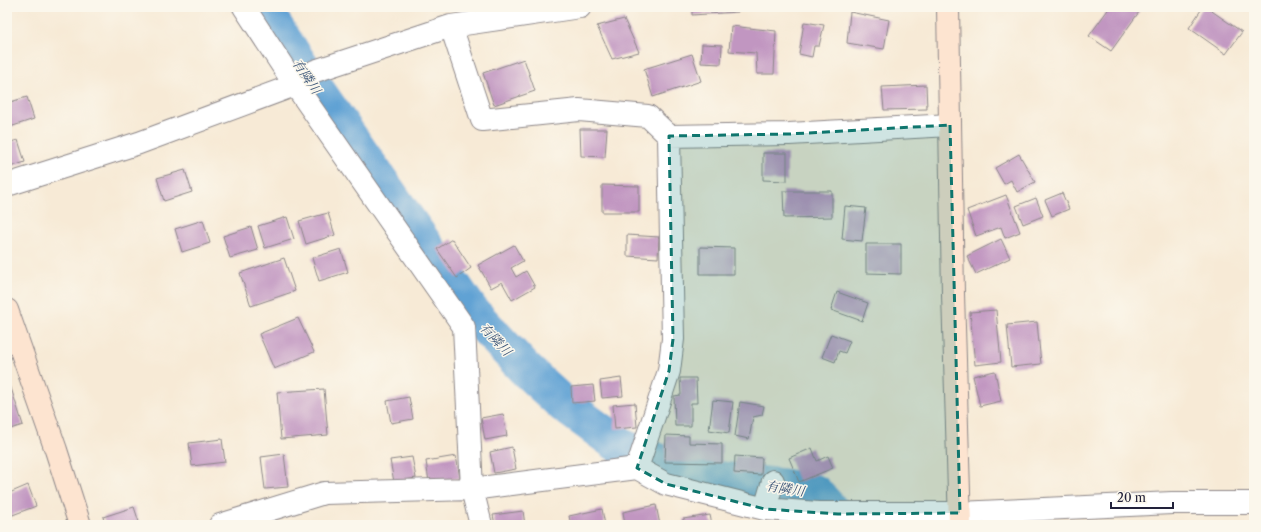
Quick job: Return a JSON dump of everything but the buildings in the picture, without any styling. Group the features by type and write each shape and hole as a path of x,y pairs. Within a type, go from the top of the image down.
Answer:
{"street":[{"path":"244,7 303,79 464,327 472,489 481,525"},
{"path":"7,185 139,143 303,79 451,26 580,7"},
{"path":"948,7 953,294 960,519"},
{"path":"451,26 482,120 579,110 648,116 669,136 789,134 950,125"},
{"path":"638,467 669,371 672,339 669,136"},
{"path":"7,310 56,450 80,525"},
{"path":"220,525 324,493 472,489 638,467 666,484 768,497 828,513 960,519 1172,503 1254,503"}],"highlighted area":[{"path":"950,125 960,513 838,514 765,509 666,484 637,468 669,371 673,339 669,136 789,134"}],"waterway":[{"name":"有隣川","path":"262,7 313,85 471,311 525,369 563,404 622,447 697,477 783,487 815,493 835,515 839,525"}]}
